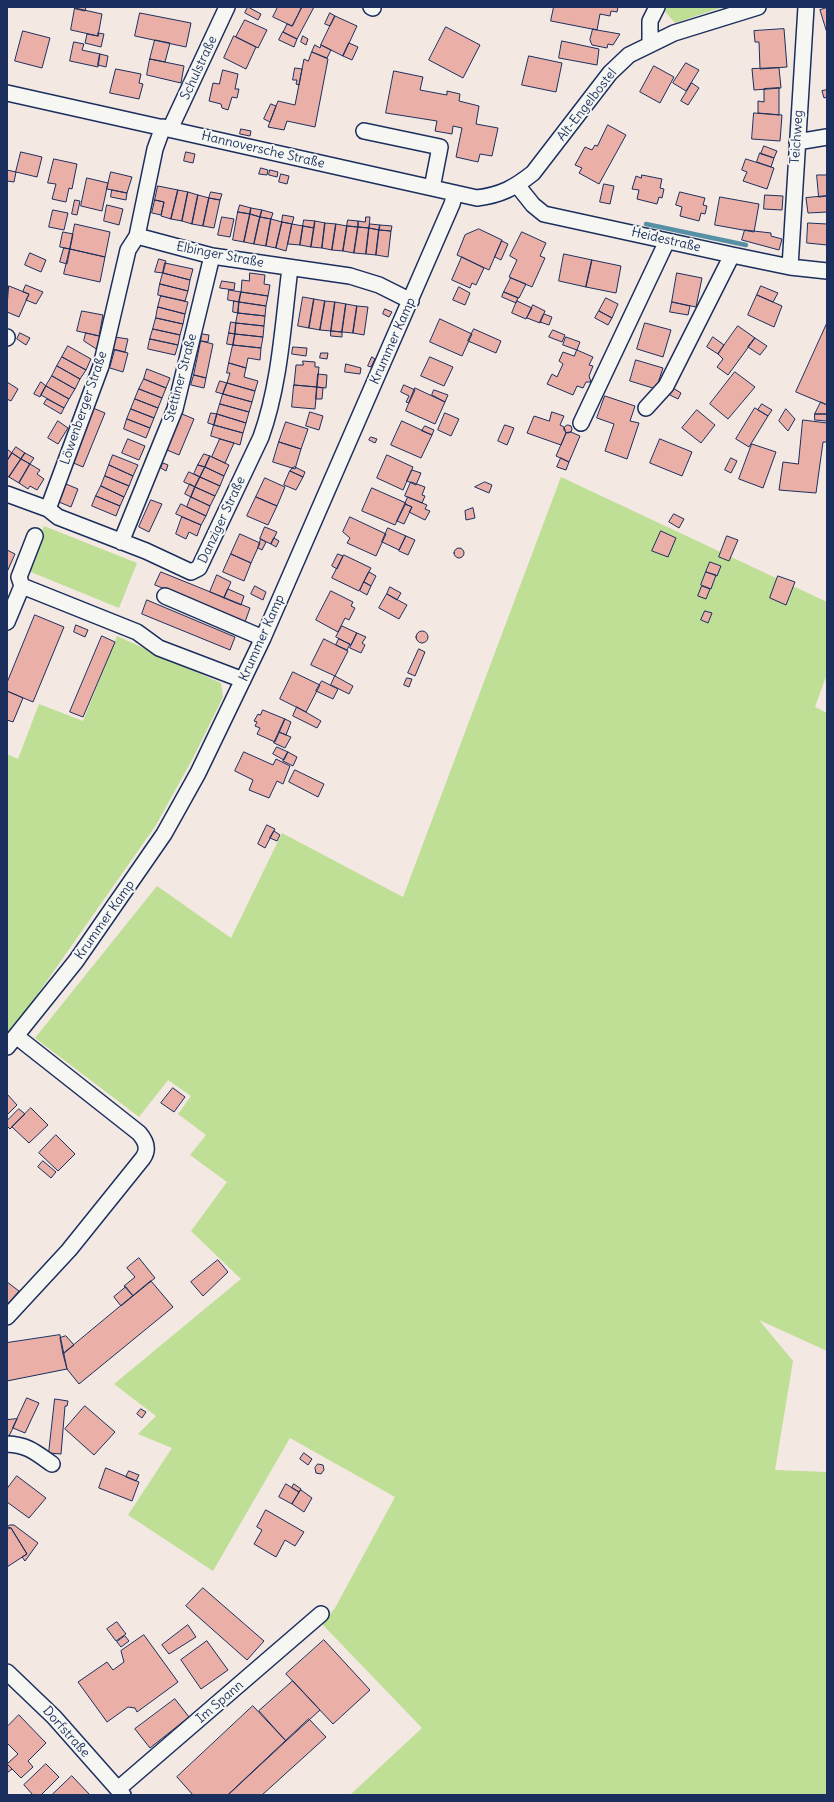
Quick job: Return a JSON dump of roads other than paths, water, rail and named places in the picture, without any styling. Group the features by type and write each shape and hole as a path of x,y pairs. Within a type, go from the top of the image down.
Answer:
{"street":[{"name":"Schulstraße","path":"166,128 227,7"},
{"path":"650,43 650,22 657,7"},
{"name":"Alt-Engelbostel","path":"517,185 533,173 610,73 629,55 650,43 674,33 758,7"},
{"name":"Teichweg","path":"790,267 806,7"},
{"name":"Hannoversche Straße","path":"7,93 477,198 496,196 517,185"},
{"path":"137,236 155,149 166,128"},
{"path":"364,131 440,147 432,188"},
{"path":"797,142 827,137"},
{"name":"Heidestraße","path":"517,185 533,205 544,214 790,267 827,271"},
{"name":"Krummer Kamp","path":"12,1042 76,962 164,834 198,773 263,638 411,301 449,211 455,193"},
{"name":"Elbinger Straße","path":"137,236 212,256 350,276 365,280 411,301"},
{"name":"Löwenberger Straße","path":"48,509 101,366 128,250 137,236"},
{"path":"581,423 667,241"},
{"path":"646,408 666,386 732,255"},
{"name":"Stettiner Straße","path":"121,542 175,409 212,256"},
{"name":"Danziger Straße","path":"7,494 48,509 58,517 191,572 199,568 204,562 267,420 272,398 290,268"},
{"path":"7,622 22,586 19,577 35,536"},
{"path":"22,586 138,632 159,648 243,680"},
{"path":"165,596 263,638"},
{"path":"7,1317 69,1250 143,1158 146,1148 143,1138 139,1133 12,1042"},
{"path":"7,1444 27,1447 52,1464"},
{"name":"Im Spann","path":"121,1792 322,1614"},
{"name":"Dorfstraße","path":"7,1672 54,1717 121,1792"}],"waterway":[{"path":"646,224 746,245"}]}
